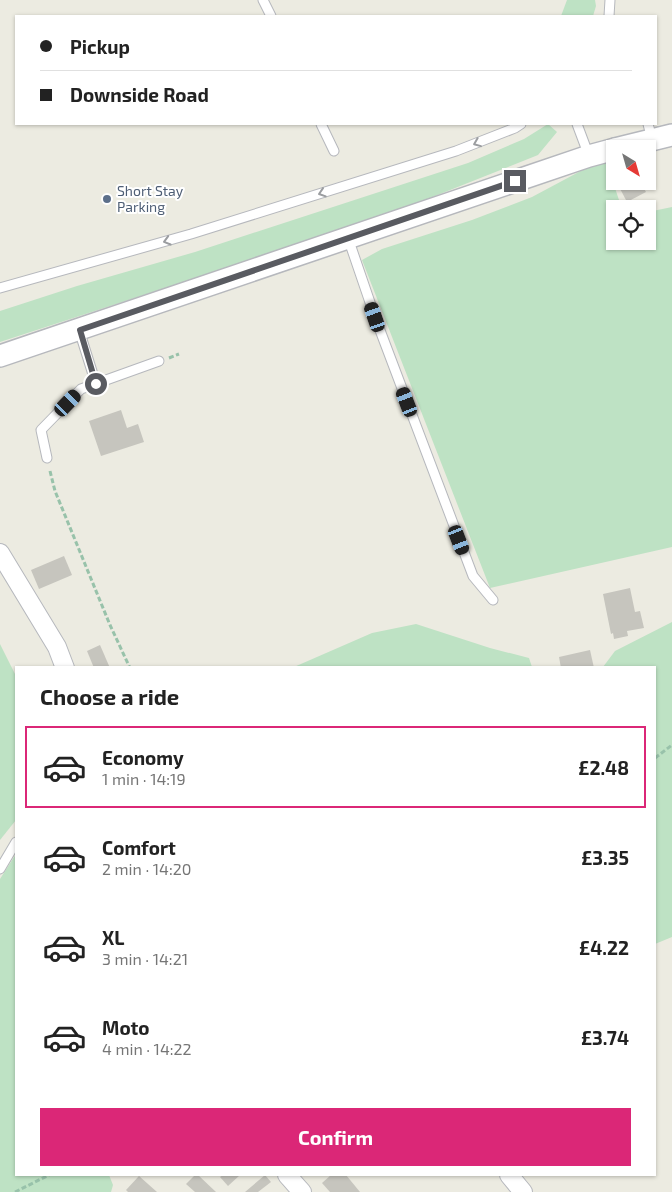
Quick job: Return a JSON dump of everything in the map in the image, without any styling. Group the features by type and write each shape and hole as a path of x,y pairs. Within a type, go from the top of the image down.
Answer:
{"street":[{"path":"637,140 657,132"},
{"path":"0,356 606,151"},
{"path":"0,552 57,647 64,666"},
{"path":"288,1176 302,1192"},
{"path":"510,1176 523,1192"}],"lane":[{"path":"263,0 270,15"},
{"path":"609,15 610,0"},
{"path":"321,125 334,151"},
{"path":"0,288 191,234 456,151 520,125"},
{"path":"577,125 589,156"},
{"path":"348,238 375,317 473,576 493,600"},
{"path":"80,330 96,384"},
{"path":"47,458 41,430 81,390 159,361"},
{"path":"0,869 15,844"}],"path":[{"path":"47,458 55,491 110,625 129,666"},
{"path":"656,757 672,746"},
{"path":"16,1192 47,1176"}],"green space":[{"path":"567,0 595,0 596,6 593,15 561,15"},
{"path":"546,125 549,125 557,132 538,155 382,217 0,342 0,311 77,286 195,252 468,163 524,139"},
{"path":"605,158 606,190 616,190 619,200 606,200 606,250 656,250 656,210 672,207 672,547 490,588 362,260 382,249 472,220 532,197"},
{"path":"672,622 672,937 656,944 656,666 604,666 615,651"},
{"path":"416,624 490,648 529,658 532,666 296,666 372,633"},
{"path":"0,644 15,674 15,821 0,840"},
{"path":"15,856 15,1176 109,1176 113,1185 111,1192 0,1192 0,879"}],"building":[{"path":"621,190 645,190 646,192 631,200 626,200"},
{"path":"121,410 127,428 138,424 144,442 101,456 89,421"},
{"path":"64,556 72,575 39,589 31,570"},
{"path":"630,588 635,612 640,611 644,628 627,631 628,636 614,639 613,633 611,634 603,594"},
{"path":"100,645 109,666 93,666 87,651"},
{"path":"590,650 594,666 561,666 559,657"},
{"path":"139,1176 157,1192 128,1192 126,1190"},
{"path":"194,1176 199,1176 216,1192 195,1192 186,1184"},
{"path":"222,1176 239,1176 228,1186 220,1177"},
{"path":"264,1176 271,1182 258,1192 245,1192"},
{"path":"330,1176 347,1176 360,1192 330,1192 322,1183"}],"place":[{"name":"Short Stay Parking","path":"107,199"}],"route":[{"path":"96,384 80,330 515,181"}]}
